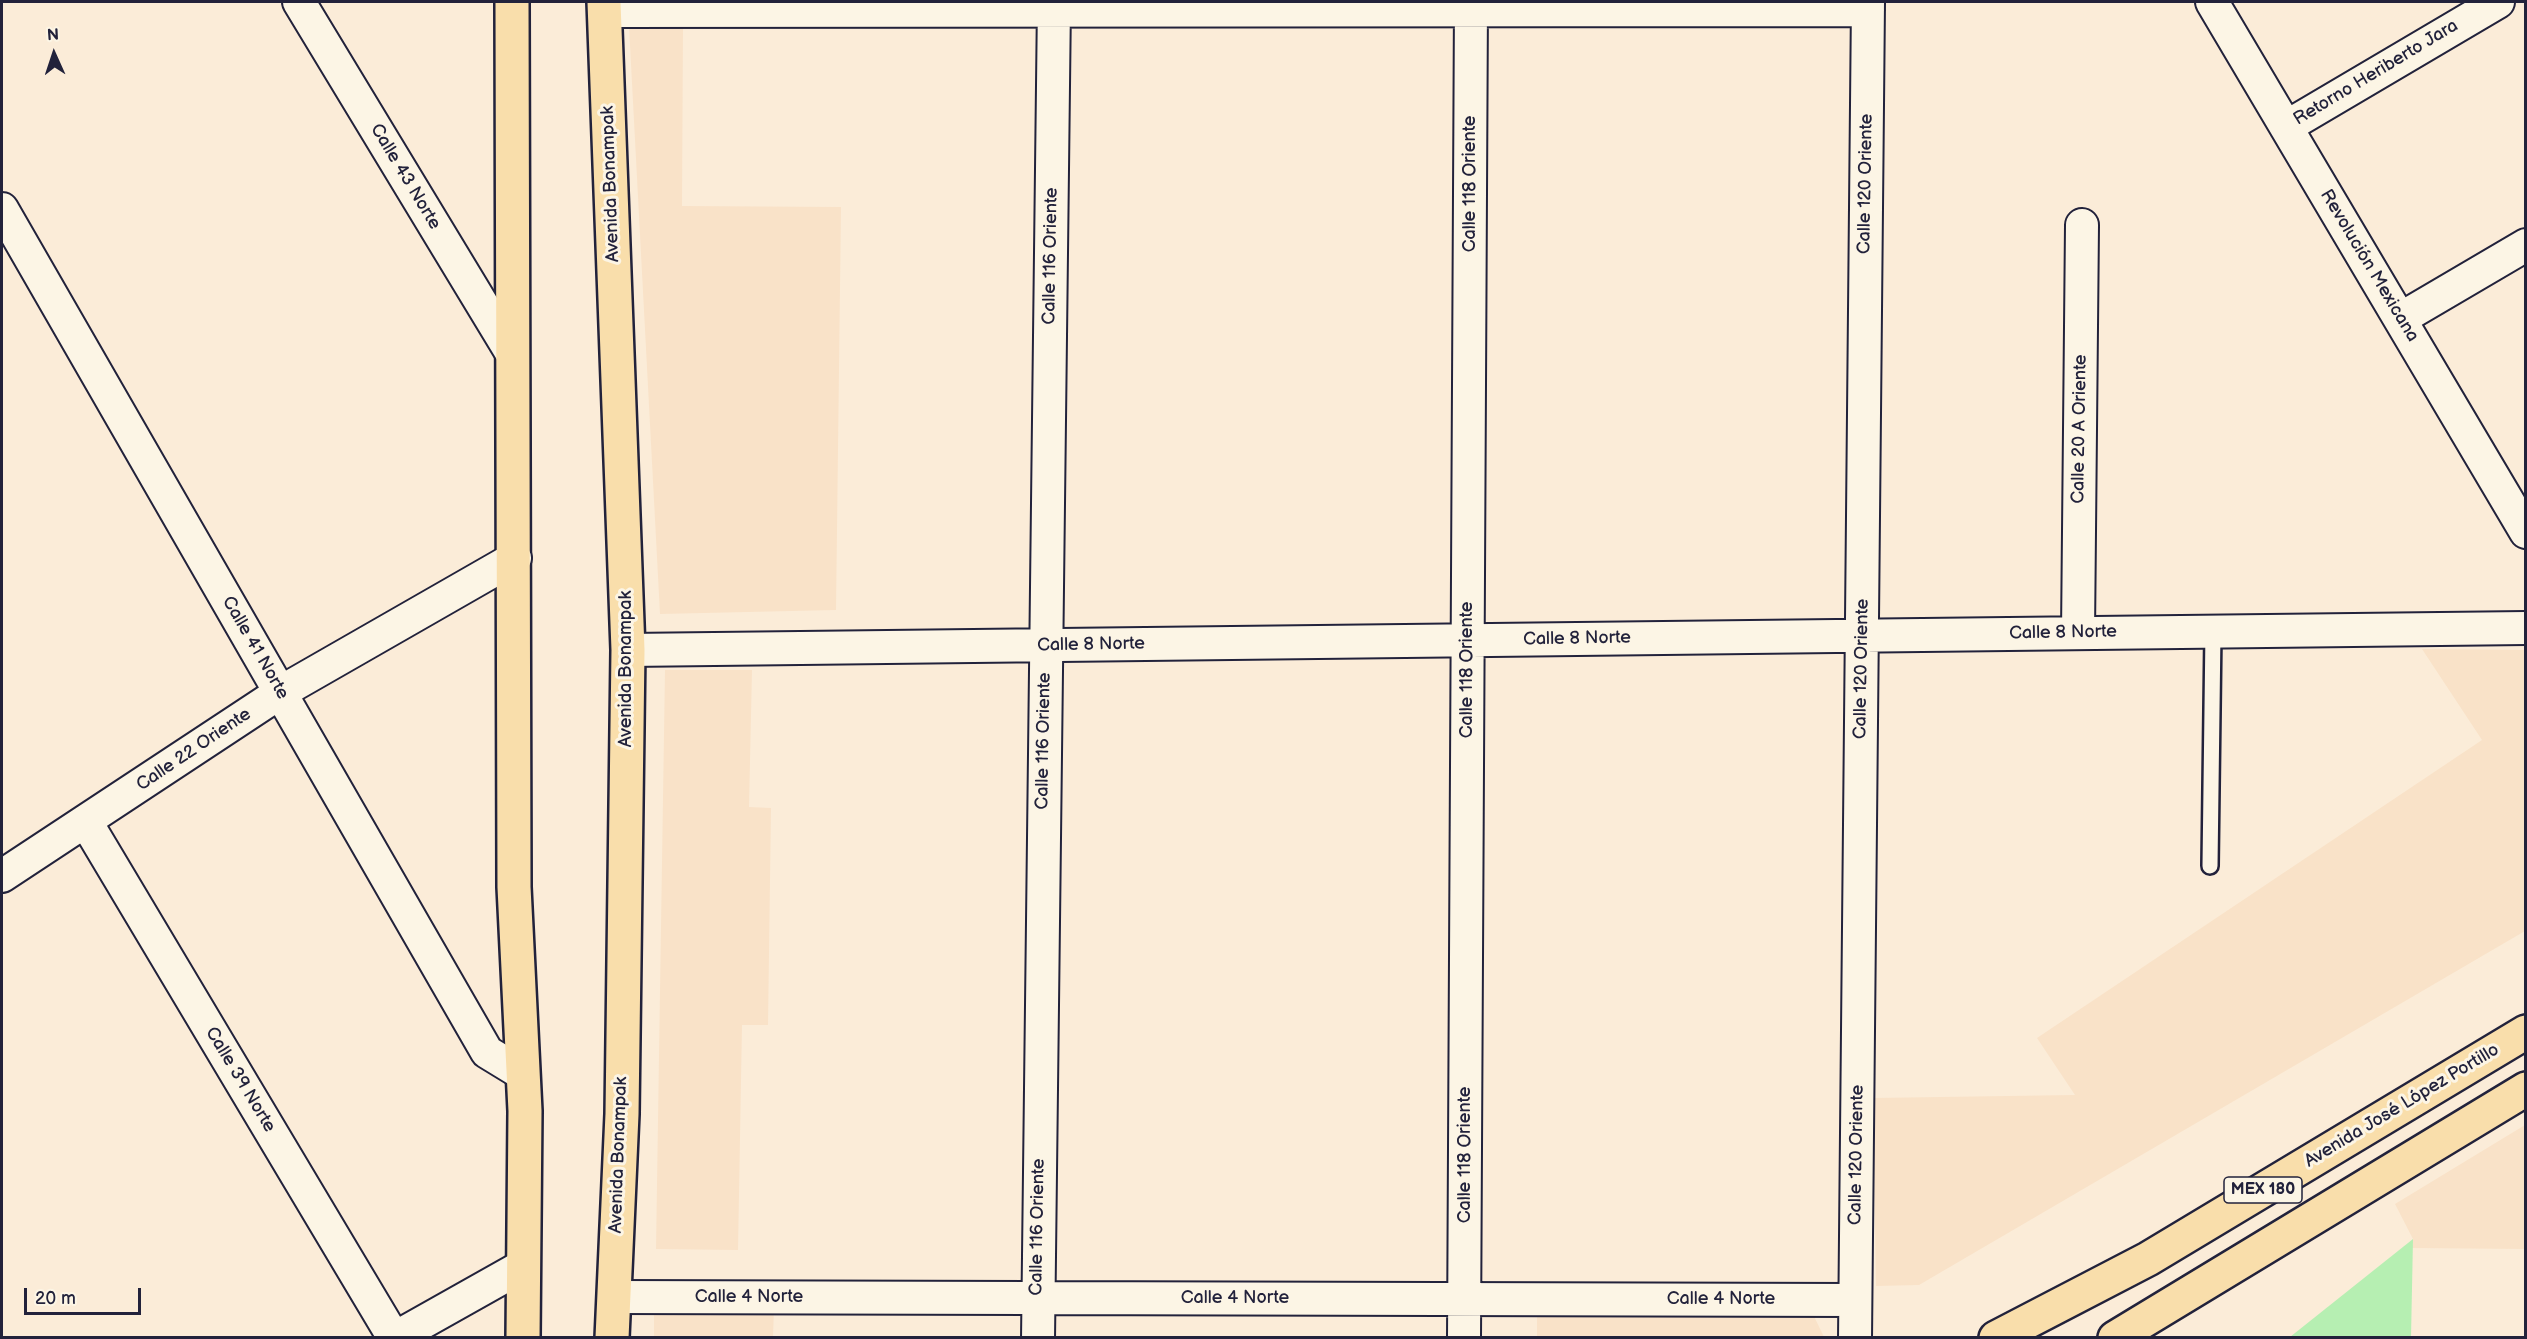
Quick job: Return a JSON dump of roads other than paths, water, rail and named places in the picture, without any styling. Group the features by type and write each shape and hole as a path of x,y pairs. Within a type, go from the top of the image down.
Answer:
{"main road":[{"path":"512,2 514,886 523,1074 523,1338"},
{"name":"Avenida Bonampak","path":"604,7 628,650 622,1114 612,1338"},
{"name":"Avenida José López Portillo","path":"1996,1338 2148,1259 2526,1032"},
{"name":"MEX 180","path":"2115,1338 2526,1089"}],"street":[{"name":"Calle 43 Norte","path":"299,2 511,352"},
{"name":"Revolución Mexicana","path":"2212,2 2400,319 2522,517"},
{"name":"Retorno Heriberto Jara","path":"2286,127 2498,2"},
{"name":"Calle 116 Oriente","path":"1038,1338 1054,6"},
{"name":"Calle 118 Oriente","path":"1464,1338 1471,6"},
{"path":"604,7 1868,6"},
{"name":"Calle 120 Oriente","path":"1855,1338 1868,6"},
{"name":"Calle 41 Norte","path":"2,209 487,1052 523,1074"},
{"name":"Calle 20 A Oriente","path":"2078,633 2082,225"},
{"path":"2400,319 2526,245"},
{"name":"Calle 22 Oriente","path":"2,876 281,692 515,558"},
{"name":"Calle 8 Norte","path":"628,650 2526,628"},
{"name":"Calle 39 Norte","path":"86,822 394,1338"},
{"path":"394,1338 523,1266"},
{"name":"Calle 4 Norte","path":"614,1297 1856,1300"}],"lane":[{"path":"2210,866 2213,631"}]}
